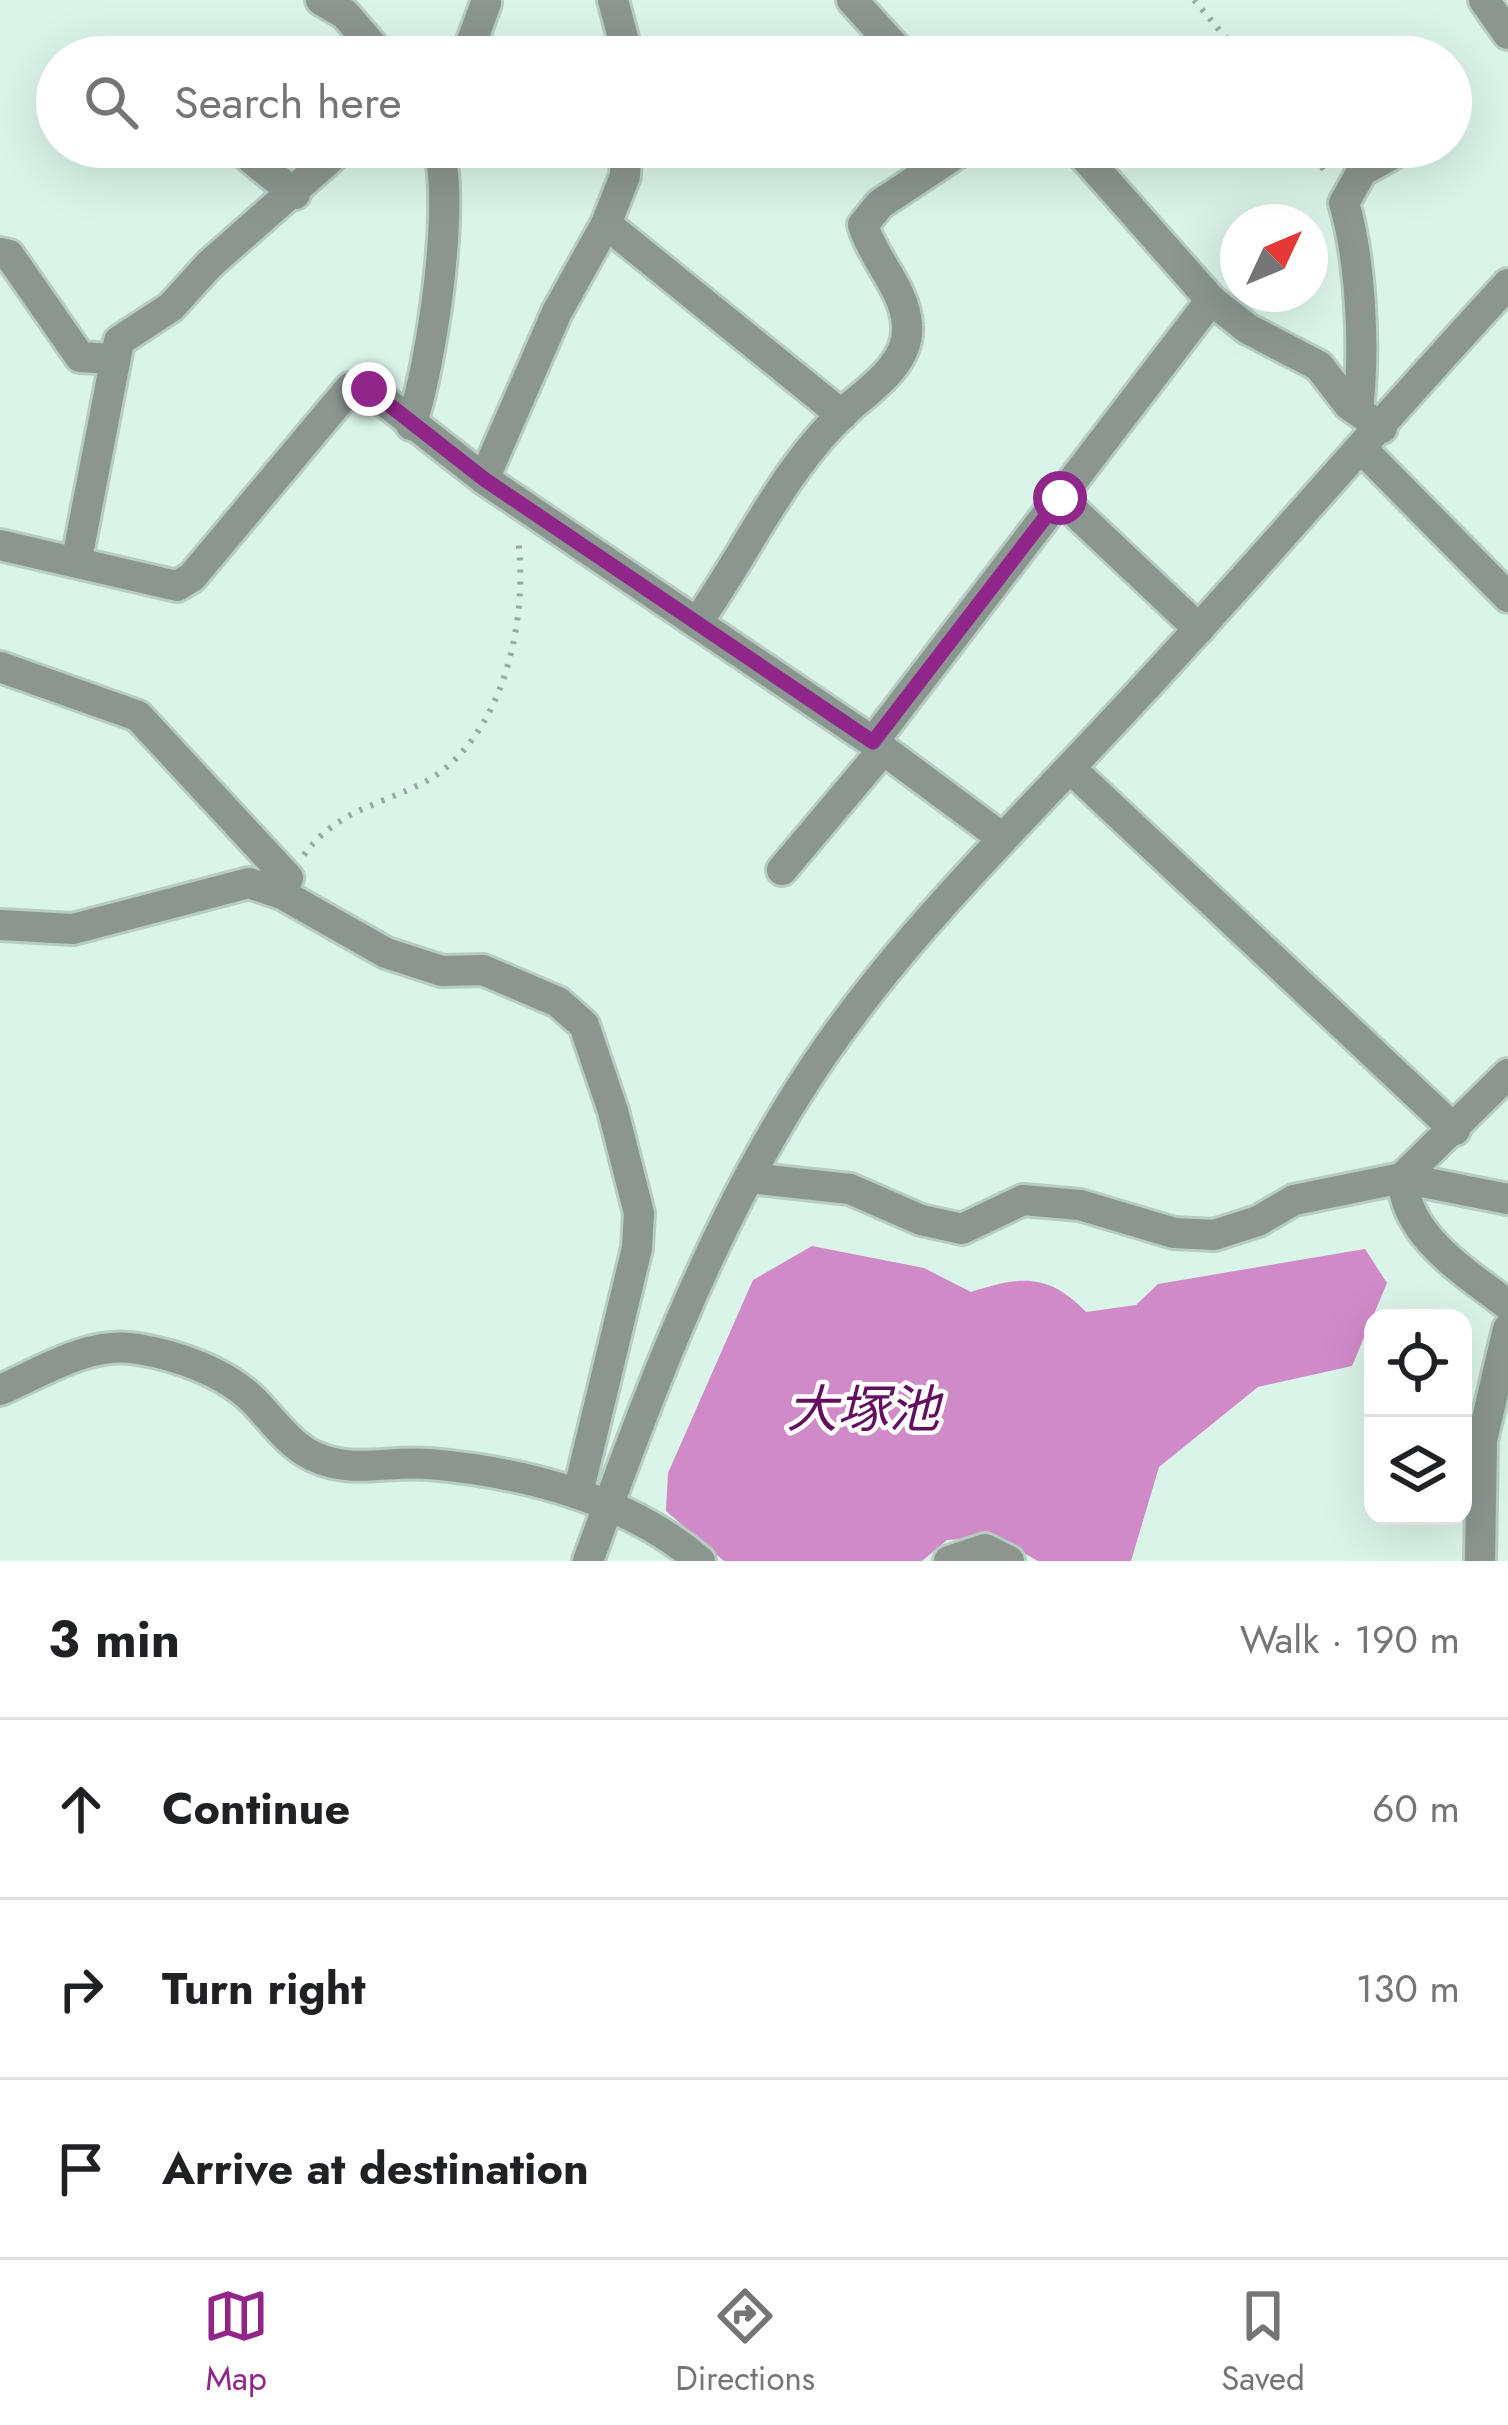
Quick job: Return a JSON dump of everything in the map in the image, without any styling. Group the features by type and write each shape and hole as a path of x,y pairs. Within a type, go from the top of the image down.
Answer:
{"street":[{"path":"321,0 345,14 364,36"},
{"path":"613,0 622,36"},
{"path":"852,0 885,36"},
{"path":"1484,0 1508,34"},
{"path":"474,36 486,2"},
{"path":"263,168 295,194"},
{"path":"77,559 119,340 172,307 209,264 322,168"},
{"path":"411,425 445,222 445,168"},
{"path":"484,479 557,313 606,224 625,168"},
{"path":"698,621 805,455 888,371 908,329 904,307 862,225 880,204 934,168"},
{"path":"1095,168 1211,300 1248,329 1319,366 1508,597"},
{"path":"1367,168 1345,203 1352,231 1368,429"},
{"path":"606,224 842,415"},
{"path":"0,254 9,255 80,357 112,359"},
{"path":"588,1561 690,1296 749,1178 808,1078 882,978 1001,837 1199,628 1368,429 1508,284"},
{"path":"782,870 1211,300"},
{"path":"0,545 77,559 177,586 193,577 350,388 369,389 484,479 698,621 1001,837"},
{"path":"1060,498 1199,628"},
{"path":"0,668 137,716 285,886 386,953 442,971 483,970 558,1002 584,1025 639,1213 637,1248 578,1493"},
{"path":"1070,768 1455,1130"},
{"path":"0,925 73,929 249,883 285,886"},
{"path":"1402,1178 1508,1074"},
{"path":"749,1178 850,1189 921,1220 962,1229 1023,1200 1081,1205 1174,1232 1214,1235 1258,1221 1294,1199 1402,1178 1508,1199"},
{"path":"1402,1178 1405,1211 1440,1252 1508,1305"},
{"path":"1480,1561 1483,1440 1508,1329"},
{"path":"0,1390 91,1350 134,1348 193,1364 249,1396 311,1456 359,1469 431,1464 578,1493 609,1503 700,1561"},
{"path":"949,1561 986,1549 1009,1561"}],"path":[{"path":"1194,0 1224,36"},
{"path":"285,886 338,819 441,772 481,725 509,659 520,600 514,499"}],"water":[{"name":"大塚池","path":"812,1246 924,1268 971,1292 1019,1281 1046,1284 1086,1312 1136,1305 1158,1284 1365,1249 1387,1283 1376,1309 1364,1309 1364,1338 1352,1366 1258,1387 1159,1467 1131,1561 1038,1561 995,1537 947,1540 922,1561 724,1561 666,1511 668,1473 753,1280"}],"route":[{"path":"369,389 484,479 873,742 1060,498"}]}
